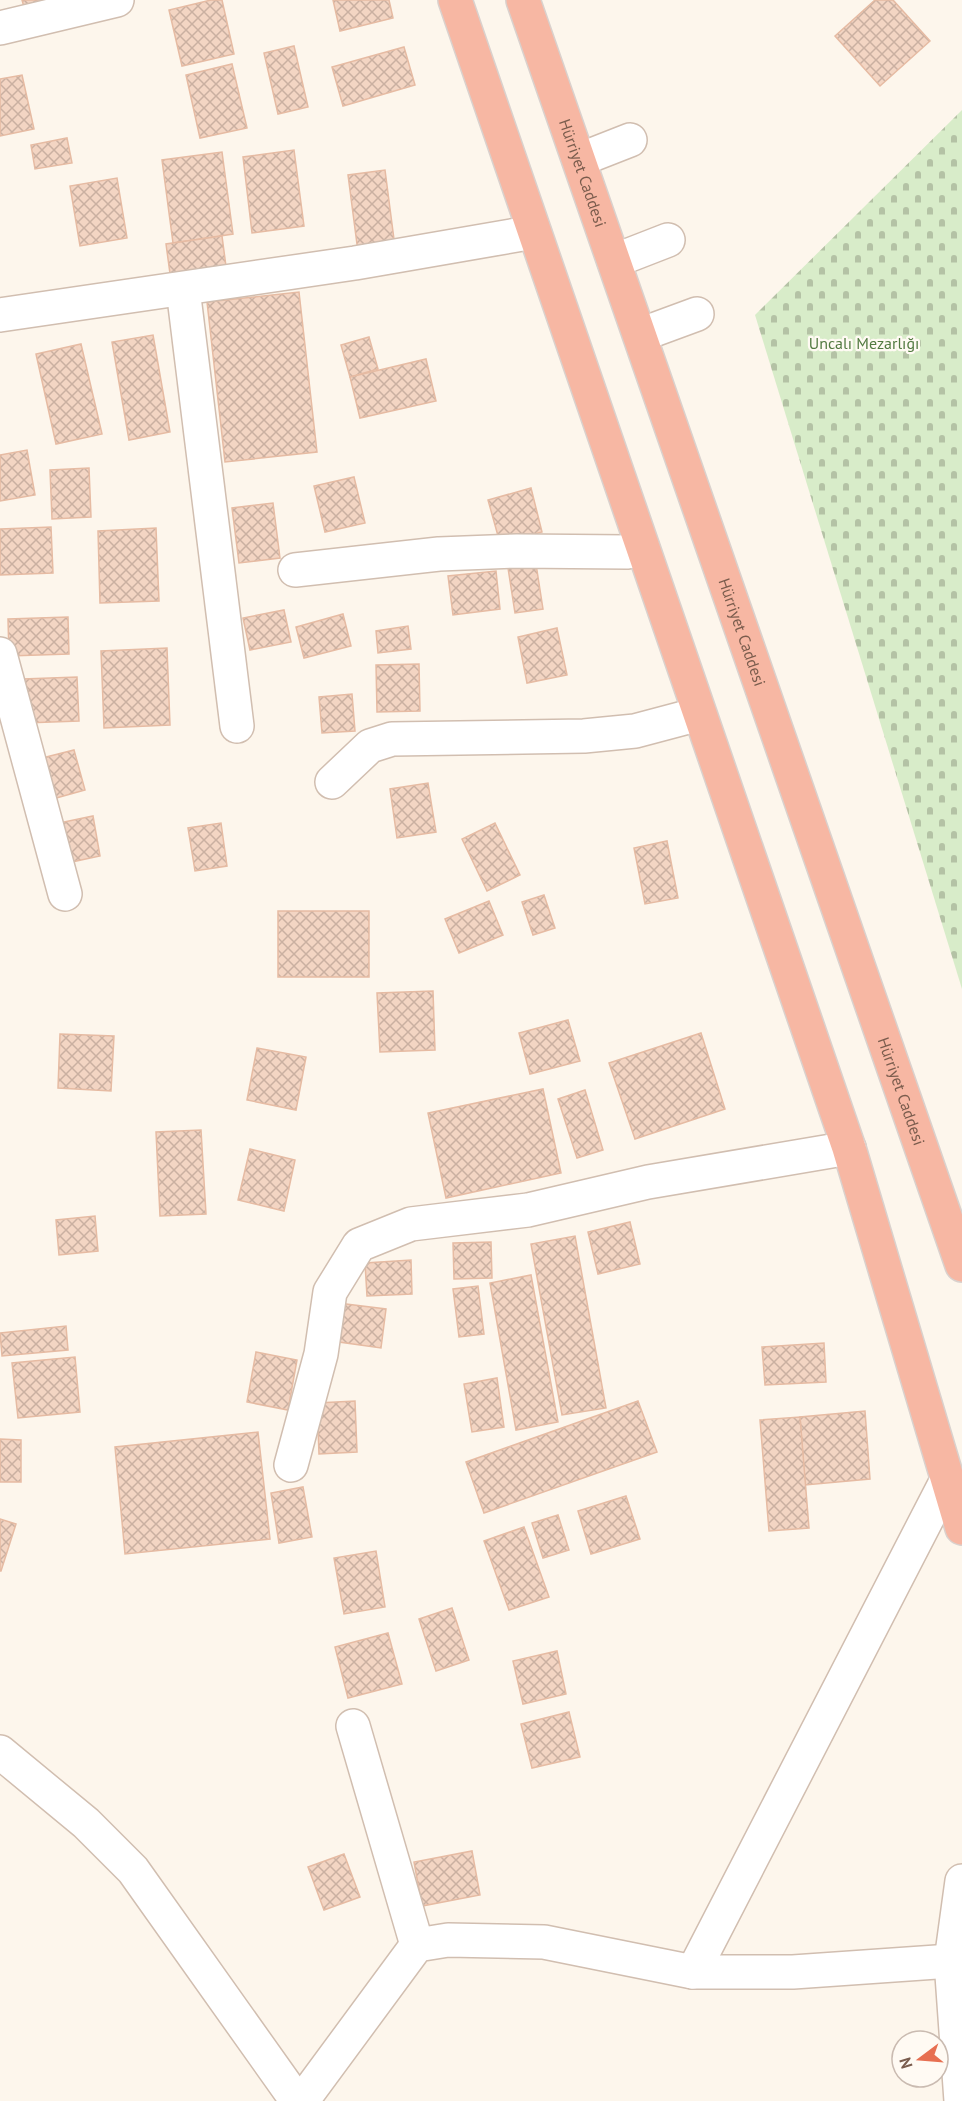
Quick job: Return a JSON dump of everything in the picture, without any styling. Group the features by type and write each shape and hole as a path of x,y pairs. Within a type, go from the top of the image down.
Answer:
{"highway":[{"path":"455,0 849,1148 962,1528"},
{"name":"Hürriyet Caddesi","path":"523,0 962,1265"}],"street":[{"path":"0,28 117,0"},
{"path":"579,160 630,140"},
{"path":"0,315 355,263 534,232"},
{"path":"614,261 668,240"},
{"path":"183,289 237,726"},
{"path":"640,335 697,314"},
{"path":"295,570 439,554 518,551 627,552 643,549"},
{"path":"0,654 65,894"},
{"path":"332,782 370,746 392,739 585,736 635,731 699,714"},
{"path":"291,1465 321,1354 330,1292 359,1245 411,1224 528,1210 648,1182 849,1148"},
{"path":"693,1972 947,1480"},
{"path":"353,1726 417,1945"},
{"path":"0,1752 86,1823 134,1870 297,2101"},
{"path":"960,2101 951,1961 962,1881"},
{"path":"302,2101 417,1945 448,1940 544,1942 693,1972 793,1972 951,1961"}],"green space":[{"name":"Uncalı Mezarlığı","path":"962,110 962,989 755,315"}],"building":[{"path":"22,0 47,0 24,7"},
{"path":"211,0 222,0 234,54 182,66 169,10"},
{"path":"333,0 389,0 393,18 340,31"},
{"path":"875,0 893,0 930,41 880,86 835,36"},
{"path":"294,46 308,107 278,114 264,53"},
{"path":"404,47 415,85 343,106 332,67"},
{"path":"232,64 247,128 200,138 186,75"},
{"path":"22,75 34,129 0,136 0,79"},
{"path":"67,138 72,163 35,169 31,145"},
{"path":"294,150 304,226 252,233 243,157"},
{"path":"222,152 233,234 173,243 162,160"},
{"path":"385,170 395,247 358,252 348,175"},
{"path":"117,178 127,238 80,246 70,186"},
{"path":"222,236 227,274 171,281 166,244"},
{"path":"299,292 317,452 225,462 207,302"},
{"path":"153,335 170,432 129,440 112,342"},
{"path":"369,337 378,369 350,377 341,345"},
{"path":"81,344 102,434 56,444 36,354"},
{"path":"426,359 436,401 360,418 350,377"},
{"path":"27,450 35,495 0,501 0,455"},
{"path":"89,468 91,517 52,519 50,470"},
{"path":"354,477 365,523 325,532 314,486"},
{"path":"531,488 542,532 500,543 488,500"},
{"path":"273,503 280,558 239,563 232,508"},
{"path":"51,527 53,573 0,575 0,529"},
{"path":"156,528 159,601 100,603 98,531"},
{"path":"536,564 543,609 515,613 508,568"},
{"path":"496,571 500,609 453,615 448,576"},
{"path":"284,610 291,642 250,650 243,618"},
{"path":"343,614 351,646 304,658 296,627"},
{"path":"68,617 69,654 9,656 8,619"},
{"path":"408,626 411,649 378,653 376,631"},
{"path":"557,628 567,675 527,683 518,637"},
{"path":"167,648 170,725 104,728 101,651"},
{"path":"419,664 420,711 377,712 376,665"},
{"path":"77,677 79,721 25,723 23,679"},
{"path":"352,694 355,731 322,733 319,697"},
{"path":"74,750 85,790 49,800 38,759"},
{"path":"428,783 436,832 397,838 390,789"},
{"path":"93,816 100,856 67,863 59,823"},
{"path":"221,823 227,866 195,871 188,828"},
{"path":"495,823 520,875 487,891 462,839"},
{"path":"667,841 678,898 645,904 634,848"},
{"path":"544,895 555,928 533,935 522,902"},
{"path":"489,901 503,935 459,953 445,919"},
{"path":"278,911 369,911 369,977 278,977"},
{"path":"433,991 435,1050 380,1052 377,993"},
{"path":"568,1020 580,1061 530,1074 519,1033"},
{"path":"701,1033 725,1109 635,1139 609,1063"},
{"path":"60,1034 114,1036 111,1091 58,1088"},
{"path":"257,1048 306,1057 296,1110 247,1100"},
{"path":"543,1089 561,1173 446,1198 428,1113"},
{"path":"585,1090 603,1150 577,1158 558,1099"},
{"path":"201,1130 206,1214 160,1216 156,1132"},
{"path":"250,1149 295,1160 284,1211 238,1200"},
{"path":"95,1216 98,1251 59,1255 56,1220"},
{"path":"630,1222 640,1264 598,1274 588,1232"},
{"path":"575,1236 606,1408 562,1415 531,1244"},
{"path":"491,1242 492,1278 454,1279 453,1243"},
{"path":"411,1260 412,1294 367,1296 365,1263"},
{"path":"531,1275 558,1422 516,1430 490,1283"},
{"path":"478,1286 484,1334 459,1337 453,1289"},
{"path":"338,1303 386,1309 381,1348 332,1341"},
{"path":"66,1326 68,1350 2,1356 0,1333"},
{"path":"824,1343 826,1382 765,1385 762,1347"},
{"path":"256,1352 297,1360 288,1410 247,1402"},
{"path":"75,1357 80,1412 18,1418 12,1363"},
{"path":"497,1378 504,1427 472,1432 464,1384"},
{"path":"355,1401 357,1452 319,1454 317,1403"},
{"path":"638,1401 657,1452 484,1513 466,1462"},
{"path":"865,1411 870,1479 805,1485 800,1417"},
{"path":"800,1417 809,1528 769,1531 760,1420"},
{"path":"258,1432 270,1539 125,1554 115,1447"},
{"path":"0,1439 21,1440 21,1482 0,1482"},
{"path":"303,1487 312,1537 279,1543 271,1493"},
{"path":"626,1496 640,1539 591,1554 578,1511"},
{"path":"558,1515 569,1550 543,1558 532,1523"},
{"path":"0,1519 16,1524 1,1571 0,1571"},
{"path":"524,1527 549,1597 509,1610 484,1541"},
{"path":"376,1551 385,1607 344,1614 334,1558"},
{"path":"452,1608 469,1660 436,1671 419,1619"},
{"path":"388,1633 402,1684 348,1698 335,1647"},
{"path":"557,1651 566,1694 523,1704 513,1661"},
{"path":"569,1712 580,1757 532,1768 521,1724"},
{"path":"472,1851 480,1895 422,1906 414,1862"},
{"path":"344,1854 360,1897 324,1910 308,1867"}]}
